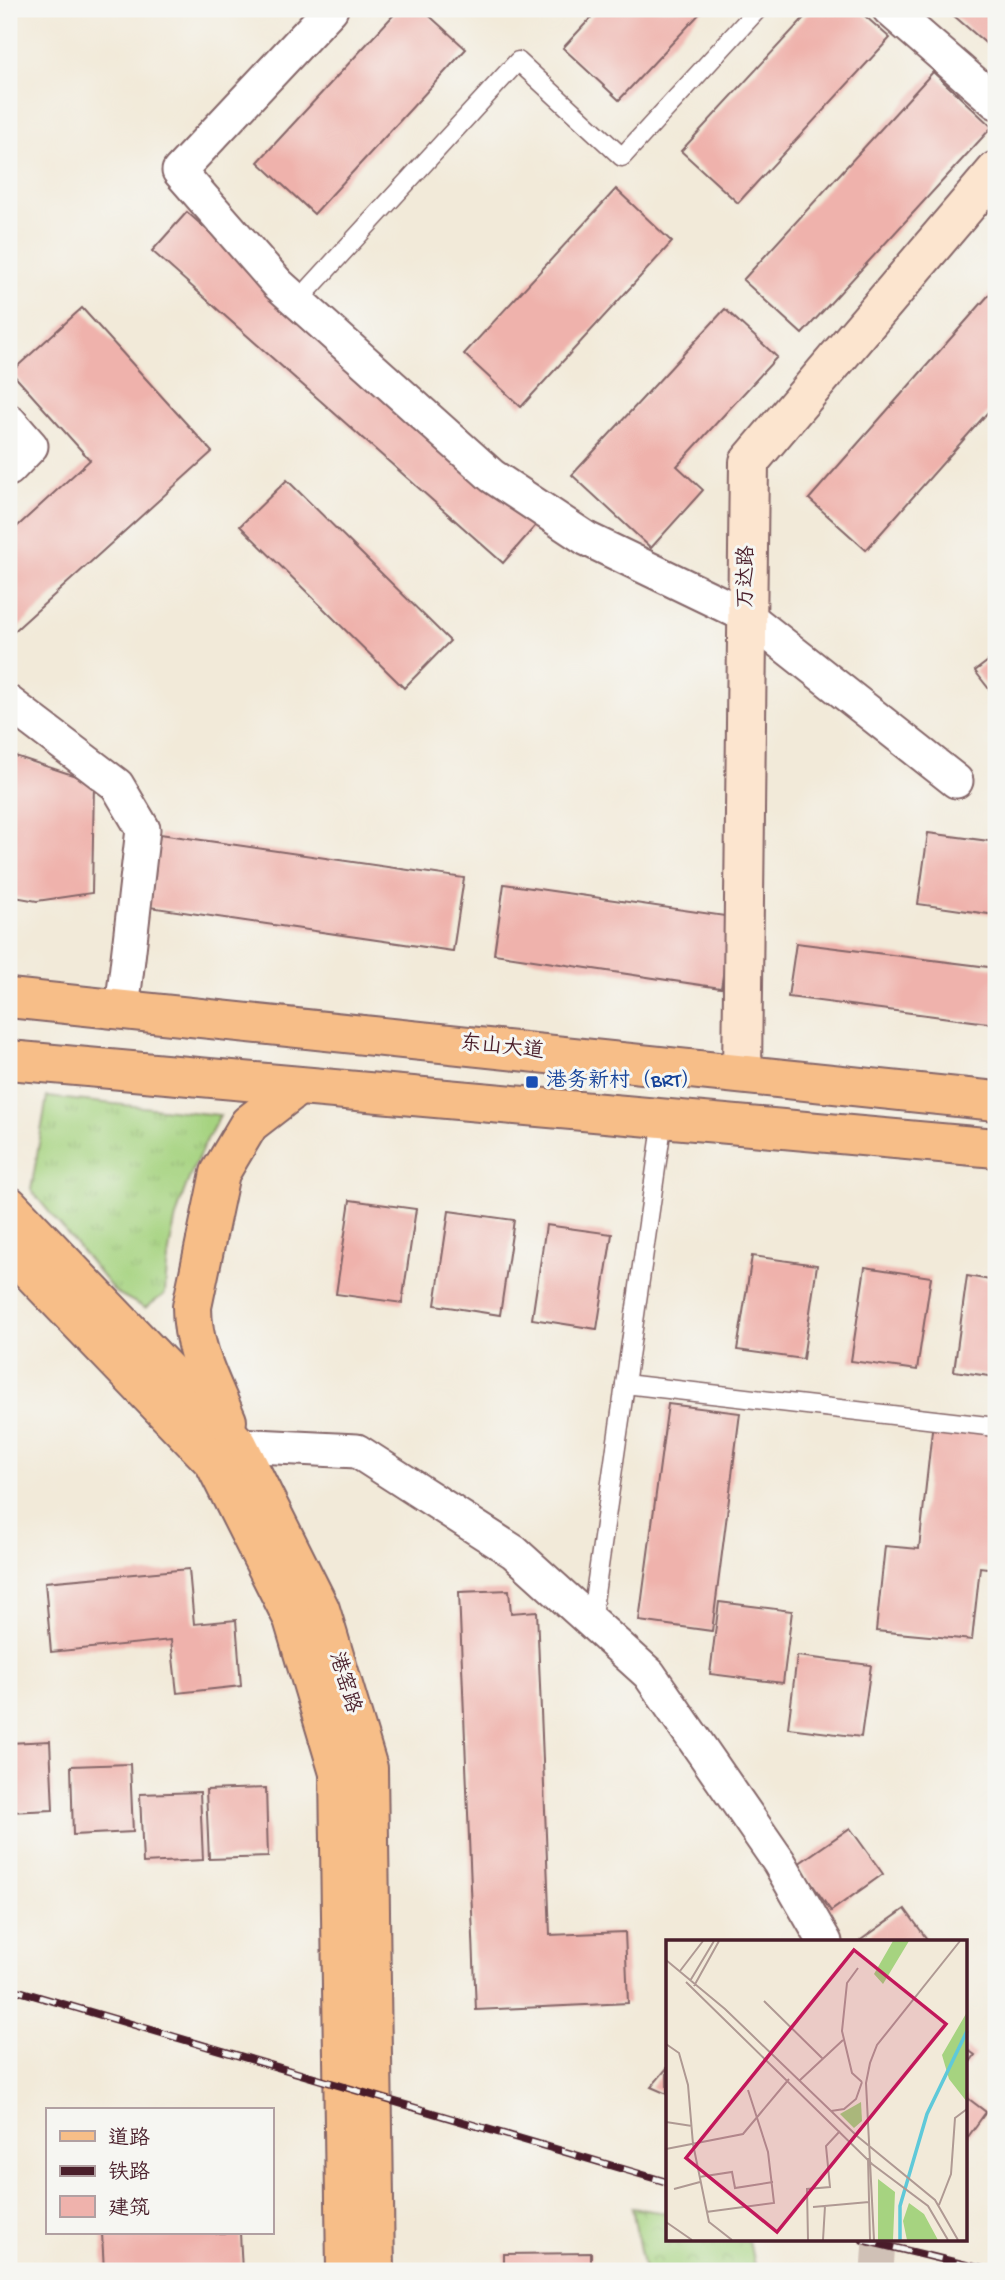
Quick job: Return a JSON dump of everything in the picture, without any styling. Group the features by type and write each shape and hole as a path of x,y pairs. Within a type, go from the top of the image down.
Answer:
{"main road":[{"name":"东山大道","path":"9,998 996,1101"},
{"path":"9,1060 996,1149"},
{"path":"238,1445 199,1358 192,1330 192,1307 220,1173 249,1124 298,1086"},
{"name":"港窑路","path":"9,1206 238,1445 320,1609 368,1768 375,2271"},
{"name":"港窑路","path":"9,1248 214,1462 293,1619 339,1773 346,2271"}],"street":[{"path":"331,9 180,171 278,284 492,476 587,539 747,616 956,781"},
{"path":"890,9 996,102"},
{"name":"万达路","path":"742,1074 749,462 996,171"},
{"path":"9,421 32,446 9,469"},
{"path":"9,703 117,785 143,829 122,1010"},
{"path":"238,1445 357,1451 514,1552 649,1675 779,1862 824,1940"}],"lane":[{"path":"297,302 518,61 622,157 758,9"},
{"path":"591,1622 663,1119"},
{"path":"625,1384 996,1427"}],"green space":[{"path":"47,1097 220,1115 197,1159 181,1201 170,1244 165,1294 145,1308 115,1292 31,1190"},
{"path":"632,2208 666,2213 666,2242 749,2242 755,2271 644,2271"}],"building":[{"path":"399,9 422,9 466,49 314,214 258,162"},
{"path":"599,9 704,9 619,100 563,48"},
{"path":"812,9 857,9 890,38 738,203 681,151"},
{"path":"946,9 996,9 996,52"},
{"path":"933,72 992,127 802,334 743,280"},
{"path":"616,189 672,242 521,407 464,354"},
{"path":"187,212 537,524 503,563 152,251"},
{"path":"996,287 996,403 866,550 809,499"},
{"path":"82,308 212,452 9,636 9,534 90,460 11,372"},
{"path":"725,309 777,357 677,466 703,490 651,548 572,475"},
{"path":"287,480 450,641 404,688 240,526"},
{"path":"996,655 996,698 975,671"},
{"path":"9,754 94,782 92,893 37,901 9,896"},
{"path":"928,833 996,842 996,915 918,904"},
{"path":"160,834 464,878 453,951 149,907"},
{"path":"504,884 732,917 721,988 494,954"},
{"path":"796,943 996,968 996,1024 788,997"},
{"path":"350,1200 416,1209 402,1303 336,1294"},
{"path":"449,1211 514,1220 500,1315 435,1305"},
{"path":"546,1225 612,1234 597,1329 532,1319"},
{"path":"752,1256 817,1265 803,1359 737,1350"},
{"path":"865,1267 931,1277 917,1370 851,1361"},
{"path":"967,1276 996,1281 996,1377 954,1371"},
{"path":"668,1404 740,1413 712,1631 639,1621"},
{"path":"933,1421 996,1428 996,1569 980,1567 972,1640 876,1631 885,1546 919,1549"},
{"path":"189,1569 194,1624 236,1620 241,1686 177,1693 171,1640 51,1652 45,1582"},
{"path":"509,1590 511,1613 537,1611 550,1935 625,1932 628,2003 476,2010 459,1592"},
{"path":"719,1602 792,1611 783,1683 710,1674"},
{"path":"797,1656 871,1665 861,1737 788,1728"},
{"path":"50,1741 53,1810 9,1812 9,1743"},
{"path":"130,1764 133,1832 73,1835 71,1766"},
{"path":"266,1788 268,1857 209,1859 206,1790"},
{"path":"200,1792 203,1860 143,1863 140,1794"},
{"path":"850,1828 883,1874 831,1911 798,1864"},
{"path":"905,1909 928,1940 861,1940"},
{"path":"967,2049 975,2055 967,2066"},
{"path":"666,2069 666,2094 651,2087"},
{"path":"967,2098 986,2112 967,2138"},
{"path":"102,2234 240,2234 242,2271 104,2271"},
{"path":"591,2253 591,2271 504,2271 504,2254"}],"tunnel":[{"path":"877,2271 879,2242"}],"railway":[{"path":"9,1988 666,2182"},
{"path":"871,2242 991,2271"}],"place":[{"name":"港务新村（BRT）","path":"532,1082"}]}
